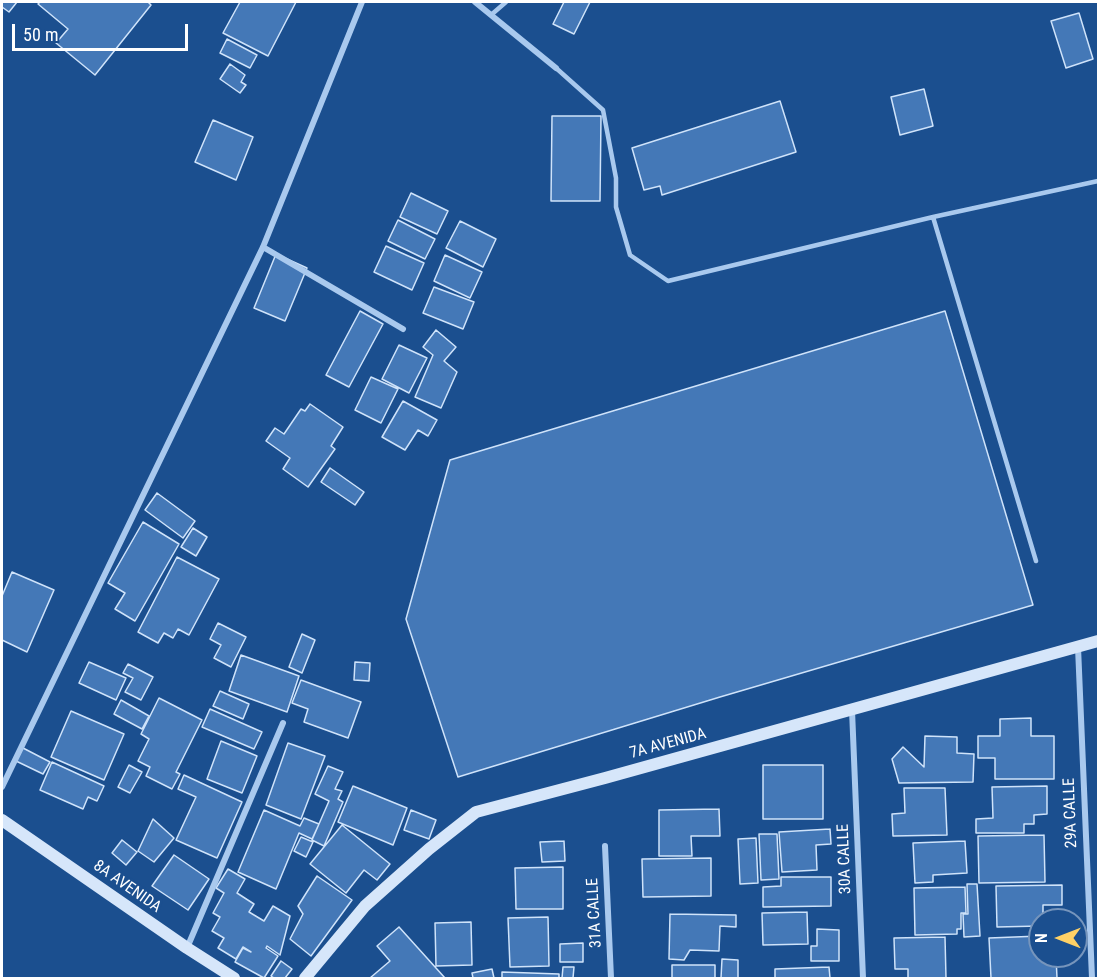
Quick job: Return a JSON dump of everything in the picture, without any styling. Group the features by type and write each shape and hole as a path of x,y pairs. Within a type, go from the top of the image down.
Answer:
{"street":[{"path":"2,787 263,247 362,2"},
{"path":"475,2 556,69"},
{"path":"263,247 403,329"},
{"name":"7A AVENIDA","path":"305,978 365,906 429,849 476,812 1098,641"},
{"name":"29A CALLE","path":"1078,646 1092,978"},
{"name":"30A CALLE","path":"852,710 863,978"},
{"path":"187,948 283,723"},
{"name":"8A AVENIDA","path":"2,820 234,978"},
{"name":"31A CALLE","path":"605,846 611,978"}],"lane":[{"path":"491,15 506,2"},
{"path":"556,69 603,110 616,178 616,207 630,255 668,281 933,217 1098,181"},
{"path":"933,217 1036,561"}],"building":[{"path":"2,2 17,2 9,12 2,7"},
{"path":"40,2 148,2 151,5 95,75 56,43 68,29 38,4"},
{"path":"240,2 296,2 268,56 223,33"},
{"path":"564,2 590,2 574,34 553,24"},
{"path":"1079,13 1093,59 1066,68 1051,21"},
{"path":"227,39 257,55 250,68 220,53"},
{"path":"230,64 245,75 241,82 246,85 240,93 220,79"},
{"path":"924,89 933,126 900,135 891,97"},
{"path":"780,101 796,152 662,195 660,186 644,190 632,148"},
{"path":"552,116 601,116 600,201 551,201"},
{"path":"213,120 253,137 236,180 195,162"},
{"path":"411,193 448,211 437,234 400,217"},
{"path":"398,220 435,239 425,259 388,241"},
{"path":"460,221 496,239 483,267 446,248"},
{"path":"386,246 424,263 412,290 374,272"},
{"path":"276,254 307,268 285,321 254,308"},
{"path":"445,255 482,272 470,298 434,281"},
{"path":"434,287 474,302 463,329 423,313"},
{"path":"360,311 383,324 349,387 326,375"},
{"path":"945,311 1033,605 458,777 406,619 450,460"},
{"path":"436,330 456,347 444,361 457,372 441,408 415,397 433,355 423,347"},
{"path":"399,345 427,358 409,393 382,379"},
{"path":"371,377 398,389 381,423 355,410"},
{"path":"403,401 437,420 428,436 418,430 405,450 382,437"},
{"path":"310,404 343,427 331,446 335,449 308,487 283,469 290,458 266,441 275,428 284,434 301,409 305,411"},
{"path":"330,468 364,492 355,505 321,482"},
{"path":"157,493 195,521 183,538 145,510"},
{"path":"143,522 179,544 135,621 115,609 125,593 108,583"},
{"path":"193,528 207,537 196,556 181,547"},
{"path":"177,557 219,579 189,635 178,629 173,638 164,633 158,643 138,632"},
{"path":"12,572 54,590 27,652 2,640 2,596"},
{"path":"218,623 246,637 231,667 214,658 221,645 210,639"},
{"path":"302,634 315,640 302,673 289,667"},
{"path":"241,655 299,676 287,712 229,691"},
{"path":"89,662 126,678 116,700 79,683"},
{"path":"355,662 370,663 369,681 354,680"},
{"path":"128,664 153,677 141,700 125,692 133,678 123,673"},
{"path":"301,680 361,702 348,738 304,722 308,709 292,703"},
{"path":"220,691 249,704 243,719 213,706"},
{"path":"159,698 202,720 176,772 180,774 172,789 146,776 150,767 138,761 149,739 141,734"},
{"path":"121,700 149,716 142,729 114,714"},
{"path":"210,709 262,732 254,749 202,727"},
{"path":"71,711 124,734 104,780 51,757"},
{"path":"1031,718 1031,736 1054,736 1054,779 995,779 995,758 978,758 978,736 1000,736 1000,719"},
{"path":"925,736 957,737 957,753 974,754 973,782 899,783 892,759 903,747 924,767"},
{"path":"221,741 257,756 242,793 207,779"},
{"path":"288,743 325,756 301,819 266,805"},
{"path":"23,748 50,762 43,774 16,761"},
{"path":"52,762 104,786 97,801 88,797 83,809 40,790"},
{"path":"129,765 142,772 130,793 118,787"},
{"path":"763,765 823,765 823,819 763,819"},
{"path":"328,766 343,772 335,789 342,791 338,799 343,802 324,846 312,840 329,801 315,794"},
{"path":"184,775 242,802 217,858 176,840 196,797 178,789"},
{"path":"353,786 407,808 393,845 338,822"},
{"path":"1047,786 1047,814 1034,815 1034,824 1024,824 1024,833 976,833 976,819 993,818 992,787"},
{"path":"904,788 945,788 947,835 893,836 892,814 905,813"},
{"path":"719,809 720,836 691,836 692,856 659,856 659,810"},
{"path":"264,810 300,826 304,818 319,824 312,839 299,833 276,889 238,872"},
{"path":"411,810 436,820 429,839 404,830"},
{"path":"153,819 174,838 154,862 138,851"},
{"path":"342,825 390,864 377,880 364,870 346,893 310,864"},
{"path":"830,829 831,844 816,845 817,870 782,872 779,832"},
{"path":"759,834 777,834 779,879 761,880"},
{"path":"1044,835 1045,882 979,883 978,836"},
{"path":"301,837 313,842 306,857 294,851"},
{"path":"756,838 758,883 740,884 738,839"},
{"path":"122,840 137,852 126,865 112,853"},
{"path":"564,841 565,861 542,862 540,842"},
{"path":"965,841 967,873 933,875 933,882 915,883 913,843"},
{"path":"174,855 209,879 188,910 152,886"},
{"path":"711,858 711,896 643,897 642,859"},
{"path":"563,867 563,909 516,909 515,868"},
{"path":"228,869 245,879 237,893 254,904 249,912 264,921 273,906 290,916 280,955 267,946 266,948 278,956 264,978 235,962 243,948 251,952 243,947 236,959 218,948 224,938 212,931 220,917 213,913 224,893 216,888"},
{"path":"317,876 352,900 311,956 290,939 303,914 298,906"},
{"path":"781,877 831,877 831,906 763,907 763,887 781,886"},
{"path":"967,884 977,884 980,936 964,937 963,914 968,914"},
{"path":"1062,885 1062,905 1028,908 1028,926 997,927 996,886"},
{"path":"965,887 966,913 961,913 961,929 957,929 957,934 915,935 914,888"},
{"path":"807,912 808,944 763,945 762,913"},
{"path":"670,914 736,915 736,927 720,926 719,951 690,950 684,960 669,959"},
{"path":"548,917 549,966 510,967 508,918"},
{"path":"471,922 472,965 436,966 435,923"},
{"path":"399,927 445,978 370,978 390,961 377,946"},
{"path":"817,929 839,930 839,961 811,961 811,946 817,946"},
{"path":"1028,936 1028,968 1057,968 1057,978 991,978 989,938"},
{"path":"945,937 946,978 908,978 908,969 895,969 894,938"},
{"path":"583,943 583,962 560,962 560,944"},
{"path":"722,959 738,960 738,978 721,978"},
{"path":"281,961 292,969 285,978 274,978 271,976"},
{"path":"672,965 715,965 715,978 672,978"},
{"path":"563,967 574,967 573,978 562,978"},
{"path":"829,967 830,978 775,978 775,969"},
{"path":"492,969 494,978 473,978 472,973"},
{"path":"502,972 559,974 559,978 502,978"}]}
